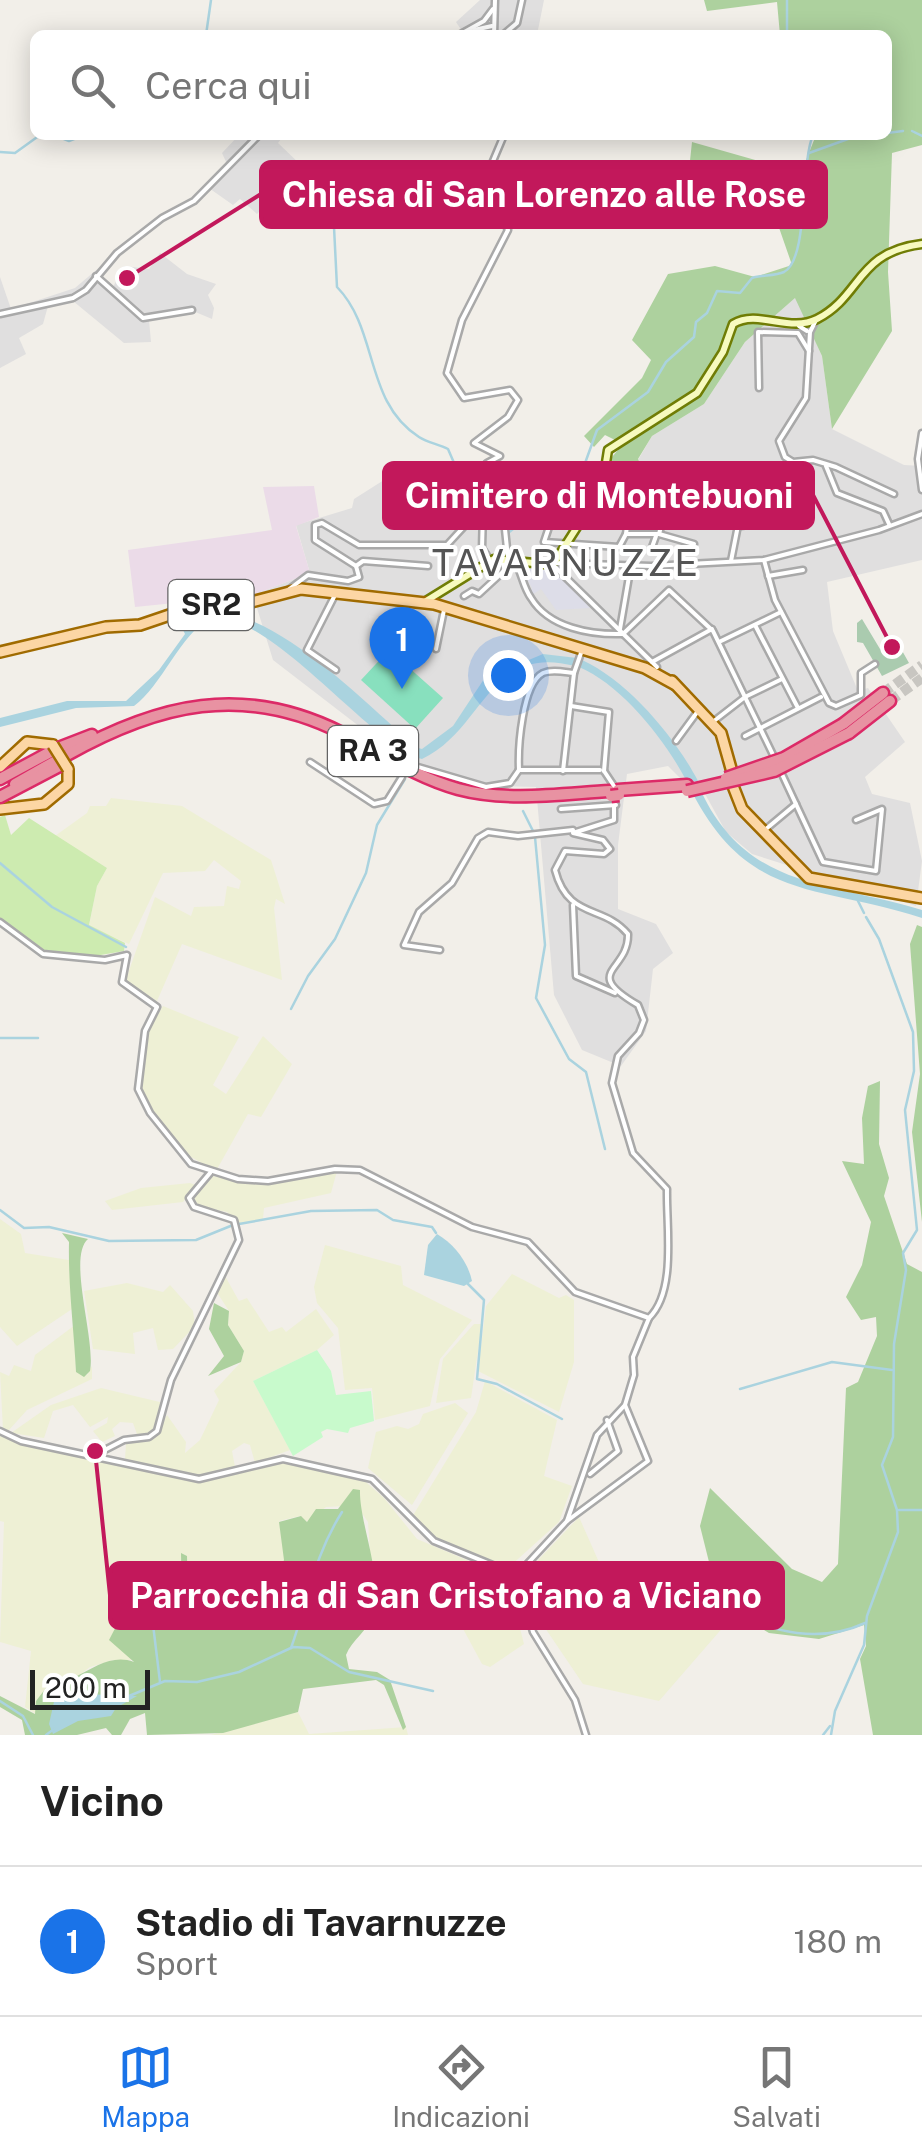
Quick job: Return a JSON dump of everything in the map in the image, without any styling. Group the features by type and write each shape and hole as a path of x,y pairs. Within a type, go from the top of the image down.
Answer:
{"highway":[{"name":"RA 3","path":"62,756 139,720 221,709 270,713 312,725 417,782 460,795 504,801 615,796 687,788 774,771 846,728 886,697"},
{"path":"0,779 62,756"},
{"path":"0,794 62,756"}],"main road":[{"path":"438,600 490,560 551,563 568,544 602,488 608,450 699,391 724,352 733,324 748,319 776,327 806,329 834,308 875,260 922,244"},
{"name":"SR2","path":"0,652 106,626 140,624 199,606 246,604 288,590 438,600 582,652 653,667 713,722 729,750 732,772"},
{"path":"0,766 27,742 62,756 68,784 51,801 0,809"},
{"path":"733,786 742,809 791,862 815,881 922,898"}],"street":[{"path":"493,30 495,0"},
{"path":"508,30 517,23 522,0"},
{"path":"468,30 484,21 493,8"},
{"path":"484,21 492,26"},
{"path":"484,21 485,30"},
{"path":"488,30 492,26"},
{"path":"0,314 73,298 117,253 162,218 194,201 254,140"},
{"path":"464,596 472,591 479,594 496,580 505,570 507,558 501,490 487,463 500,456 474,443 508,418 518,400 510,390 464,398 448,373 462,320 508,230 486,180 502,140"},
{"path":"96,276 144,318 192,310"},
{"path":"759,388 755,335 776,327 798,333 809,350"},
{"path":"806,329 806,398 780,442 785,457 793,462 826,464 894,494"},
{"path":"922,434 918,459 922,490"},
{"path":"826,464 836,494 883,510 889,524"},
{"path":"700,466 672,486 670,493 739,524 786,520"},
{"path":"576,480 545,530 544,542 619,547 626,534 630,509"},
{"path":"400,510 388,502 396,490 458,490 483,512 482,548 490,560"},
{"path":"686,501 692,490 750,496"},
{"path":"651,550 670,496"},
{"path":"731,561 743,500"},
{"path":"356,566 315,540 312,528 322,523 359,545 447,545 472,518 466,509 409,510"},
{"path":"551,563 631,565 764,560 922,514"},
{"path":"626,534 658,534 694,544"},
{"path":"764,560 781,612 823,696 836,706 862,695 861,673 875,664"},
{"path":"356,566 363,561 428,566"},
{"path":"551,563 653,667 712,630"},
{"path":"522,564 530,598 552,620 566,627 621,632 668,590 712,630 719,642 823,862 876,871 882,809 856,820"},
{"path":"621,632 631,565"},
{"path":"288,590 308,575 355,580 356,566"},
{"path":"767,576 803,570"},
{"path":"336,592 307,650 336,670"},
{"path":"436,650 438,600"},
{"path":"719,642 781,612"},
{"path":"755,624 798,708"},
{"path":"563,771 575,671 582,652"},
{"path":"408,768 416,764 486,787 510,784 519,770 524,704 538,676 549,670 575,671"},
{"path":"713,722 746,697 782,679"},
{"path":"745,736 823,696"},
{"path":"440,950 404,944 405,939 419,912 452,883 478,838 488,832 518,836 610,823 614,786 602,769 609,712 571,706"},
{"path":"676,741 700,707"},
{"path":"310,762 374,804 387,800 402,777"},
{"path":"519,770 602,769"},
{"path":"561,809 615,796"},
{"path":"764,830 796,804"},
{"path":"567,1521 597,1435 625,1405 634,1375 632,1362 648,1318 660,1307 666,1275 668,1189 633,1153 614,1091 618,1056 640,1033 644,1020 638,1005 576,976 573,904 557,878 558,857 571,850 604,854 610,849 603,840 576,836 573,830"},
{"path":"573,904 628,934 628,945 610,972 615,992"},
{"path":"0,922 43,954 100,960 128,955 122,982 157,1008 144,1038 138,1089 150,1113 184,1157 211,1172 268,1181 334,1169 360,1170 481,1231 528,1242 575,1292 648,1318"},
{"path":"95,1455 124,1440 149,1438 157,1432 171,1380 212,1289 229,1267 239,1240 234,1220 194,1207 189,1198 211,1172"},
{"path":"517,1574 567,1521 648,1461 625,1405"},
{"path":"590,1474 618,1451 607,1420"},
{"path":"0,1431 22,1442 199,1479 283,1459 372,1479 434,1541 517,1574"},
{"path":"517,1574 533,1632 575,1700 586,1735"}],"shaded area":[{"path":"480,0 544,0 538,30 461,30 456,22"},
{"path":"234,140 280,140 278,143 302,166 257,214 240,199 233,205 206,186 227,164 222,153"},
{"path":"160,253 187,274 216,284 208,295 214,308 212,319 193,311 174,313 149,320 151,342 124,343 73,301 48,306 43,324 19,338 26,354 0,368 0,277 11,309 75,288 101,266 105,267 99,276 113,287 124,266 149,269"},
{"path":"796,297 822,356 832,429 904,465 922,466 922,560 827,582 833,631 858,691 868,688 905,742 865,777 872,794 910,803 922,861 916,906 752,854 726,832 704,792 684,782 668,766 627,774 618,845 618,909 656,924 673,953 653,969 646,1031 621,1066 582,1050 554,995 536,787 496,786 423,765 364,730 273,660 253,595 310,573 296,525 352,508 354,499 395,473 492,477 501,487 511,488 518,486 519,479 541,477 545,493 564,477 584,469 621,496 659,493 664,471 644,473 638,460 652,436 704,404 745,342"},
{"path":"314,486 319,517 296,526 310,573 253,595 135,607 128,550 272,530 263,487"},
{"path":"525,563 555,569 590,608 556,610 541,589 529,597 532,588 522,569"},
{"path":"410,610 440,619 434,649 370,627 369,615 391,620 389,627 404,628"}],"green space":[{"path":"704,0 922,0 922,145 892,153 888,272 892,331 832,429 822,356 795,298 745,342 704,404 652,436 638,459 644,473 631,496 621,496 609,488 612,457 623,444 605,435 594,447 584,436 642,378 651,360 632,340 668,274 715,266 755,277 792,265 760,173 689,170 692,142 801,173 814,140 892,140 892,30 780,30 777,2 707,11"},
{"path":"862,619 880,649 896,640 909,663 882,676 863,643 857,642 857,623"},
{"path":"389,650 443,698 415,729 361,680"},
{"path":"111,798 182,806 271,860 285,904 276,899 274,908 282,980 182,944 157,1001 125,982 155,897 191,916 194,907 224,906 227,886 239,889 241,881 214,860 205,871 163,873 129,944 89,926 97,886 107,868 55,836 87,813 90,806 106,806"},
{"path":"5,815 11,835 29,818 107,868 97,886 89,925 125,943 124,951 95,956 39,950 0,920 0,817"},
{"path":"917,925 922,927 922,1222 912,1132 920,1074 910,944"},
{"path":"163,1006 239,1037 213,1085 226,1094 263,1036 292,1064 261,1117 248,1114 216,1171 184,1153 154,1115 140,1085 147,1033"},
{"path":"880,1081 879,1144 889,1178 884,1196 907,1264 922,1272 922,1735 873,1735 860,1659 866,1646 864,1625 819,1639 769,1633 719,1602 700,1526 710,1488 792,1569 822,1582 838,1564 846,1388 858,1382 877,1336 876,1317 861,1320 846,1297 862,1265 871,1222 842,1161 864,1164 862,1118 868,1086"},
{"path":"337,1171 331,1193 264,1208 263,1219 239,1224 227,1212 199,1206 193,1197 212,1176 264,1184"},
{"path":"196,1185 183,1202 112,1210 105,1201 141,1188"},
{"path":"0,1219 21,1234 25,1253 69,1260 72,1309 17,1346 0,1327"},
{"path":"62,1233 88,1239 80,1263 91,1357 90,1371 84,1377 76,1372 69,1242"},
{"path":"325,1245 401,1266 403,1285 472,1320 440,1359 430,1406 375,1420 372,1388 345,1390 338,1328 317,1303 314,1287"},
{"path":"512,1274 559,1298 566,1295 574,1300 574,1362 559,1412 478,1371 486,1306"},
{"path":"225,1276 239,1301 247,1298 269,1332 282,1327 286,1332 316,1309 334,1335 317,1350 253,1381 290,1450 255,1463 250,1445 244,1443 232,1451 235,1467 196,1477 125,1459 126,1444 153,1439 167,1415 186,1442 185,1453 200,1440 219,1400 214,1391 241,1362 244,1351 228,1325 229,1311 216,1291"},
{"path":"127,1283 163,1292 170,1285 193,1311 195,1326 173,1349 158,1350 153,1328 133,1333 135,1354 93,1349 84,1291"},
{"path":"214,1303 229,1311 228,1325 244,1351 241,1362 208,1376 224,1356 209,1329"},
{"path":"474,1324 482,1324 471,1398 436,1403 443,1359"},
{"path":"75,1325 76,1372 87,1375 92,1366 92,1379 27,1410 8,1431 3,1430 0,1372 9,1376 14,1365 31,1371 35,1355"},
{"path":"317,1350 331,1371 336,1395 371,1391 374,1421 350,1428 348,1433 327,1429 321,1432 323,1437 293,1456 253,1381"},
{"path":"485,1381 557,1420 544,1476 572,1486 559,1522 507,1569 434,1539 412,1517 476,1412"},
{"path":"101,1388 164,1403 155,1431 138,1437 133,1423 120,1422 112,1429 115,1436 102,1442 93,1431 107,1423 108,1417 90,1427 73,1405 53,1411 44,1438 11,1433 51,1405"},
{"path":"455,1403 468,1413 412,1505 368,1468 376,1432 397,1426 408,1429 419,1424 423,1414"},
{"path":"0,1431 22,1441 199,1479 283,1459 358,1475 384,1498 417,1539 507,1577 524,1644 490,1667 482,1664 454,1612 423,1585 371,1566 368,1522 359,1509 360,1490 344,1506 326,1507 307,1522 300,1516 279,1521 285,1560 267,1598 237,1607 221,1596 199,1599 188,1593 187,1556 183,1603 177,1605 171,1575 166,1577 168,1601 157,1612 152,1612 156,1577 147,1607 138,1610 127,1595 121,1598 123,1613 115,1627 118,1647 136,1660 114,1660 90,1667 74,1679 60,1677 36,1701 36,1714 25,1707 31,1651 0,1642 4,1522 0,1521"},
{"path":"353,1489 360,1490 376,1602 371,1621 346,1655 349,1669 377,1672 390,1680 406,1727 403,1730 384,1685 376,1680 303,1689 298,1712 223,1733 147,1735 145,1713 130,1719 121,1735 112,1735 106,1728 77,1735 25,1735 22,1720 0,1707 0,1696 35,1714 36,1701 52,1680 74,1677 111,1661 134,1662 109,1640 123,1613 121,1598 127,1594 133,1607 147,1607 150,1566 156,1577 152,1612 168,1601 166,1577 170,1574 177,1604 182,1603 181,1553 187,1556 188,1593 198,1599 210,1592 237,1607 267,1598 284,1560 279,1522 301,1516 307,1522 316,1509 338,1509"},
{"path":"579,1517 610,1587 644,1583 713,1598 738,1610 659,1701 583,1684 537,1616 523,1576"},
{"path":"298,1712 309,1734 406,1727 408,1735 211,1735"}],"water":[{"path":"201,611 225,612 250,620 301,649 407,741 422,749 453,726 484,679 543,654 577,658 575,666 546,662 523,667 505,677 460,729 422,759 376,730 286,652 230,620 208,621 198,627 134,706 76,708 0,727 0,718 67,701 126,701 159,670 185,634 181,626 186,617"},
{"path":"582,660 616,682 649,712 677,746 698,781 687,782 641,716 611,687 579,667"},
{"path":"701,791 720,823 742,847 767,865 824,886 922,910 922,918 790,884 763,872 738,854 714,828 692,792"},
{"path":"437,1234 459,1254 472,1281 464,1286 424,1275 428,1245"},
{"path":"56,1693 137,1696 116,1708 111,1716 78,1721 53,1734 49,1724"}],"waterway":[{"path":"207,30 211,0"},
{"path":"787,0 787,30"},
{"path":"892,132 903,131"},
{"path":"912,131 922,136"},
{"path":"0,152 15,153 33,140"},
{"path":"66,140 72,140"},
{"path":"508,533 542,506 561,477 584,466 597,430 648,392 666,362 694,337 696,322 707,313 717,291 740,293 752,278 784,272 792,264 801,231 812,140"},
{"path":"809,153 845,140"},
{"path":"333,207 337,287 360,324 389,405 419,437 448,449 461,479 500,500"},
{"path":"291,1009 308,976 335,939 366,873 377,825 405,779"},
{"path":"523,811 533,831"},
{"path":"535,837 545,945 536,998 569,1059 586,1072 605,1149"},
{"path":"0,863 52,907 126,947"},
{"path":"858,901 864,913"},
{"path":"831,1735 835,1711 864,1645 867,1616 898,1532 897,1510 882,1465 893,1437 894,1344 906,1270 903,1253 917,1230 905,1110 914,1071 913,1032 879,939 866,917"},
{"path":"0,1038 38,1038"},
{"path":"0,1210 24,1228 49,1227 109,1241 196,1240 233,1225"},
{"path":"239,1224 311,1211 377,1210 393,1220 432,1227 436,1233"},
{"path":"467,1283 484,1300 477,1379 497,1384 562,1419"},
{"path":"740,1389 832,1362 892,1370"},
{"path":"899,1510 922,1510"},
{"path":"291,1648 318,1562 342,1512"},
{"path":"155,1567 151,1608 160,1682"},
{"path":"705,1607 804,1634 824,1634 865,1623"},
{"path":"129,1696 165,1681 197,1682 239,1672 293,1647 310,1648 349,1672 433,1691"},
{"path":"0,1701 23,1716 33,1735"},
{"path":"823,1735 830,1726"},
{"path":"46,1735 54,1729"}],"tunnel":[{"path":"883,693 922,665"},
{"path":"890,701 922,678"}],"place":[{"name":"Chiesa di San Lorenzo alle Rose","path":"127,278"},
{"name":"Cimitero di Montebuoni","path":"892,647"},
{"name":"Stadio di Tavarnuzze","path":"402,689"},
{"name":"Parrocchia di San Cristofano a Viciano","path":"95,1451"}],"district":[{"name":"TAVARNUZZE","path":"566,563"}]}
